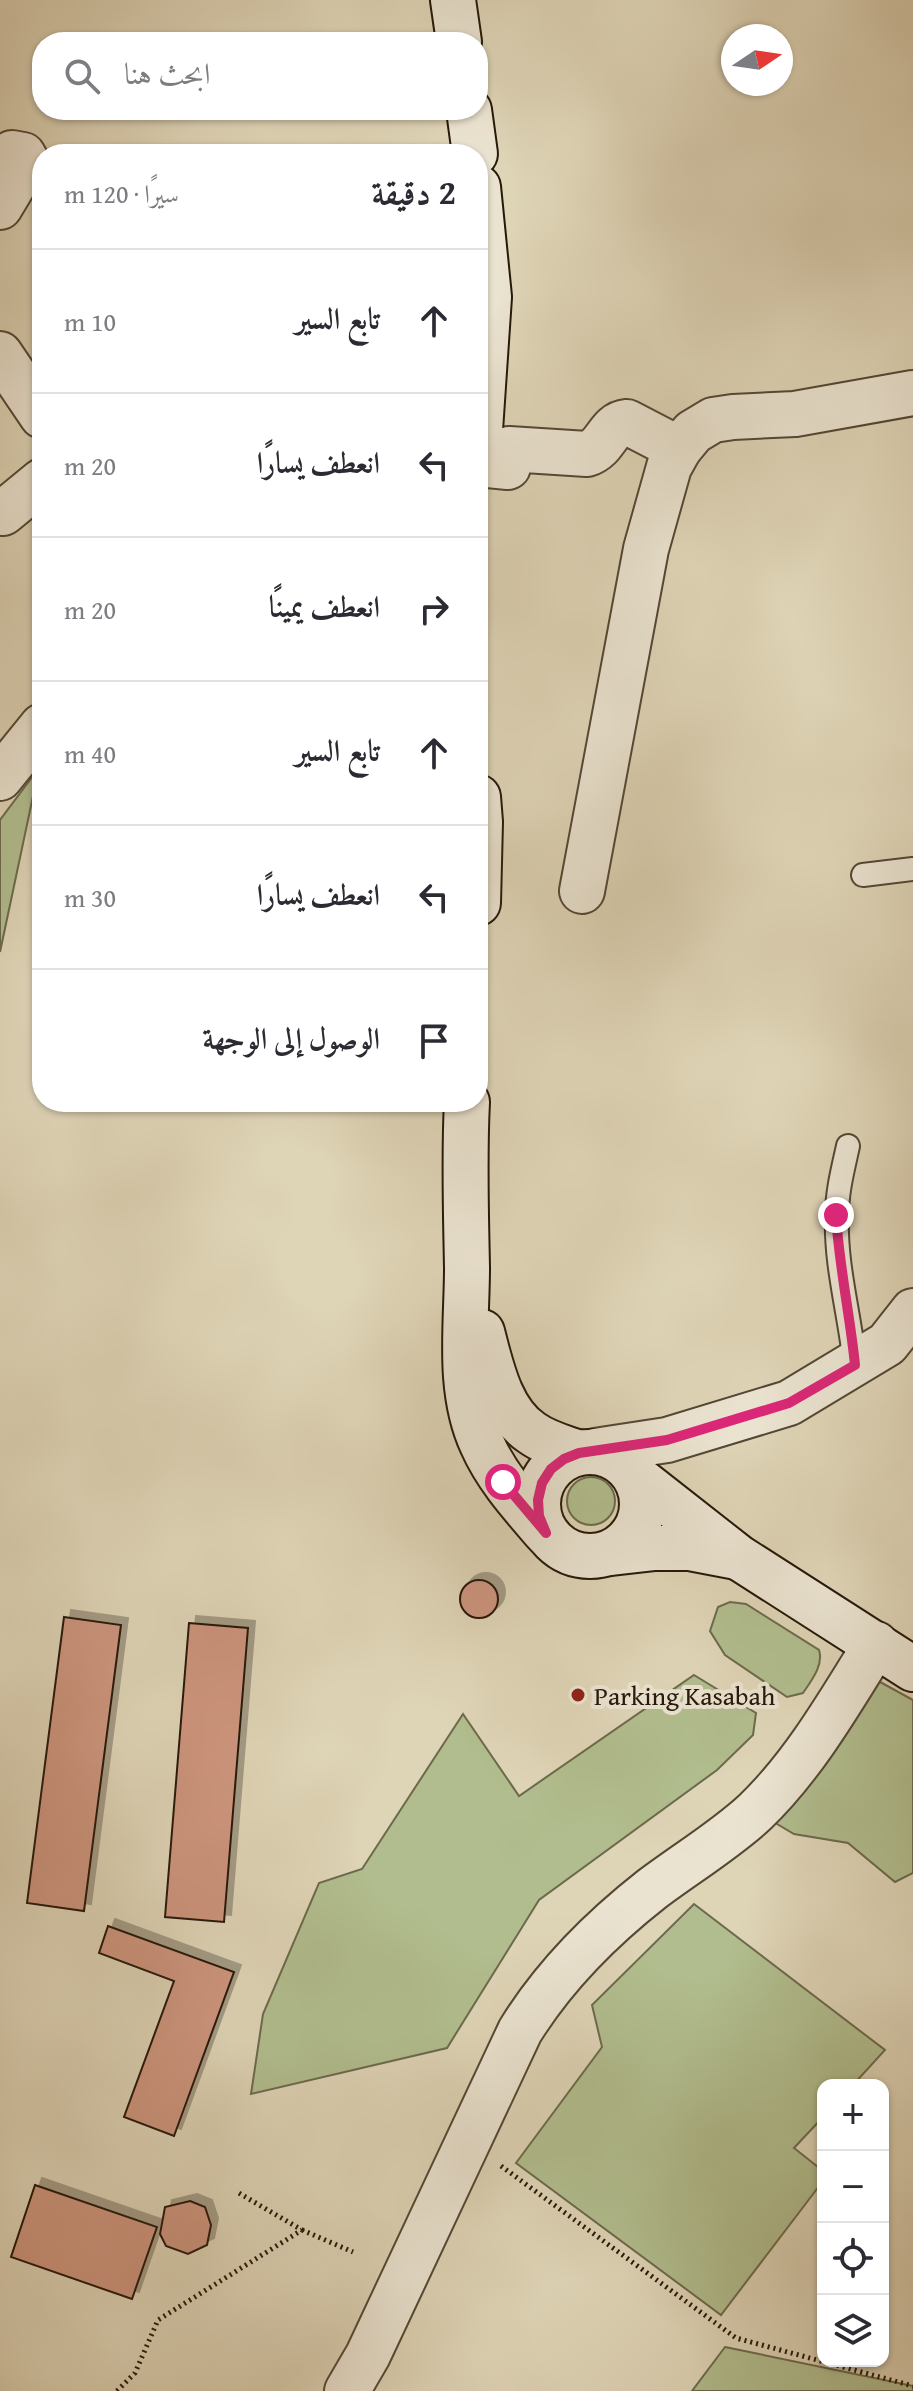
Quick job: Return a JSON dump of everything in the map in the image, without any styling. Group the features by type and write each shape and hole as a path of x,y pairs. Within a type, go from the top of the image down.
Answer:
{"street":[{"path":"453,0 458,32"},
{"path":"470,120 474,144"},
{"path":"0,207 27,162 23,155 6,151"},
{"path":"488,287 488,312"},
{"path":"0,354 32,401"},
{"path":"0,391 32,431"},
{"path":"582,891 646,549 669,467 679,449 693,432 713,420 795,414 913,393"},
{"path":"488,464 508,467 509,449 587,454 599,448 613,427 622,422 679,449"},
{"path":"3,513 32,489"},
{"path":"0,778 32,738"},
{"path":"467,1112 465,1348 470,1407 481,1443 503,1482 546,1533 559,1546 575,1554 593,1557 655,1548 689,1548 738,1557"},
{"path":"467,1271 501,1395 528,1432 587,1452 611,1456 625,1464 636,1477 738,1557 913,1669"},
{"path":"546,1533 539,1516 538,1500 542,1483 557,1464 587,1452 667,1440 789,1403 892,1347"},
{"path":"611,1553 626,1543 637,1528 643,1511 642,1493 636,1477 642,1461 667,1440"},
{"path":"347,2391 368,2355 520,2031 553,1982 648,1892 754,1813 824,1727 876,1644"}],"lane":[{"path":"863,875 913,869"},
{"path":"848,1146 836,1215 842,1285 850,1321 892,1347"}],"path":[{"path":"469,2143 736,2338 913,2386"},
{"path":"237,2192 302,2230 353,2252"},
{"path":"117,2391 135,2373 158,2320 302,2230"}],"green space":[{"path":"32,777 32,801 0,952 0,820"},
{"path":"591,1477 608,1484 615,1501 608,1518 591,1525 574,1518 567,1501 574,1484"},
{"path":"730,1602 746,1604 819,1650 818,1667 803,1693 787,1697 725,1655 710,1631 718,1607"},
{"path":"694,1675 756,1713 753,1735 717,1770 539,1900 447,2048 251,2094 263,2014 319,1883 362,1869 463,1714 519,1796"},
{"path":"871,1677 913,1700 913,1873 895,1882 848,1843 794,1834 767,1818"},
{"path":"694,1904 885,2050 858,2079 817,2079 817,2123 794,2148 817,2166 817,2189 721,2315 516,2163 602,2047 592,2005"},
{"path":"725,2347 913,2386 913,2391 692,2391"}],"building":[{"path":"479,1580 492,1586 498,1599 492,1612 479,1618 466,1612 460,1599 466,1586"},
{"path":"64,1617 121,1625 84,1911 27,1903"},
{"path":"189,1623 248,1628 224,1922 165,1917"},
{"path":"108,1926 234,1972 174,2136 124,2117 174,1981 99,1953"},
{"path":"35,2185 157,2227 132,2299 11,2257"},
{"path":"190,2201 205,2207 211,2225 207,2245 188,2254 166,2246 160,2234 165,2207"}],"place":[{"name":"Parking Kasabah","path":"578,1695"}],"route":[{"path":"503,1482 546,1533 539,1516 538,1500 542,1483 551,1469 564,1459 579,1453 667,1440 789,1403 855,1365 842,1285 836,1215"}]}
